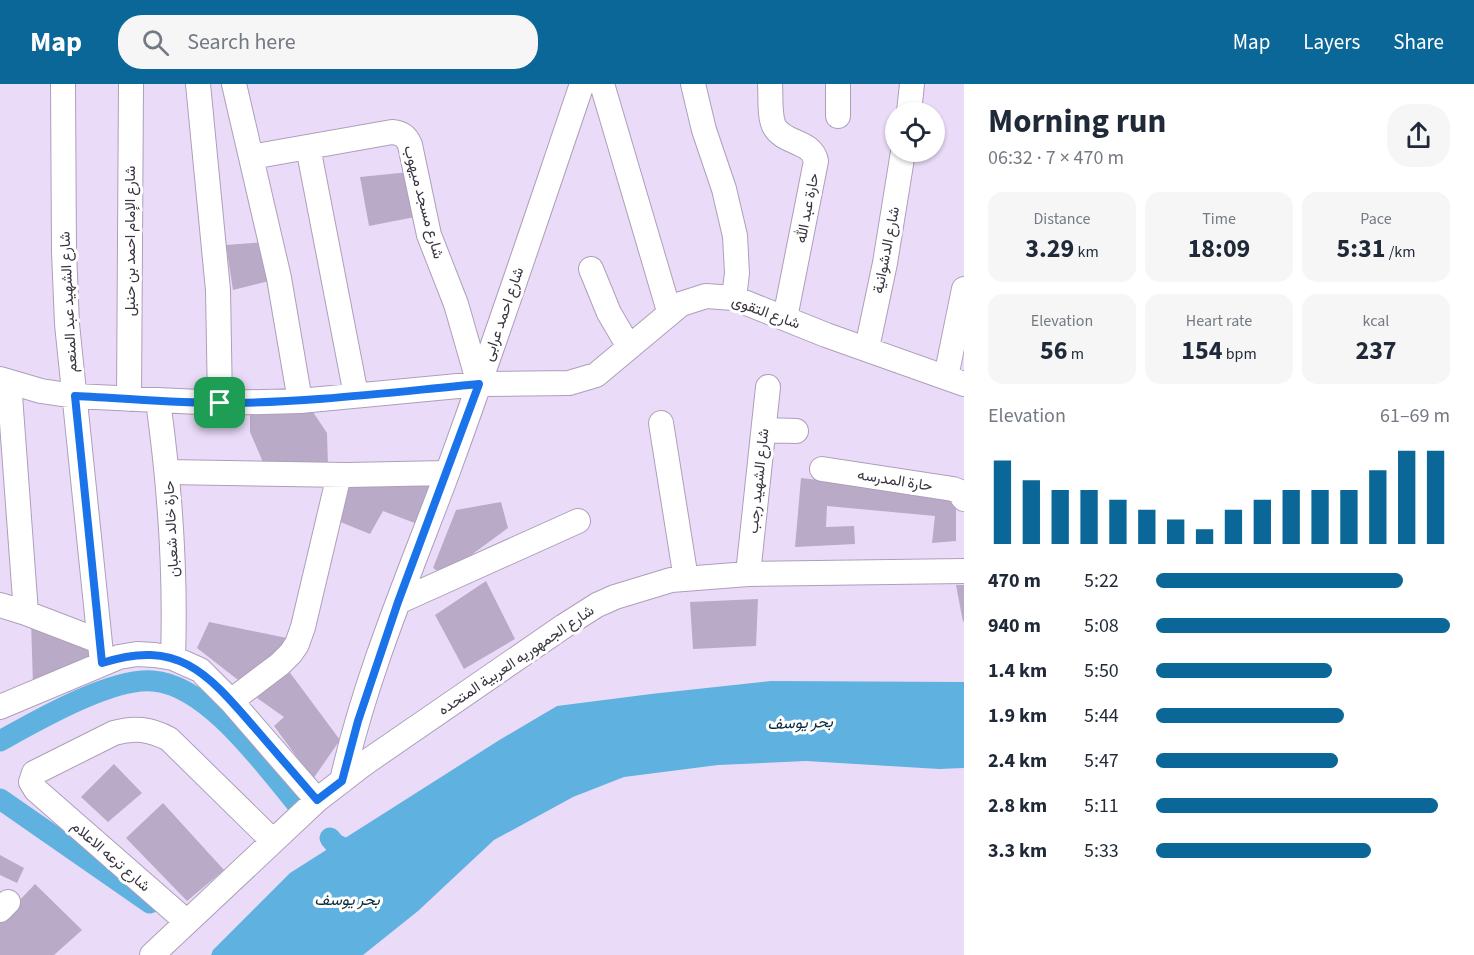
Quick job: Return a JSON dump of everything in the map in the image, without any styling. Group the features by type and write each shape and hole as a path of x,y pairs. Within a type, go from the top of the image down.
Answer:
{"street":[{"name":"شارع الشهيد عبد المنعم","path":"63,84 65,288 101,652"},
{"name":"شارع الإمام احمد بن حنبل","path":"129,399 131,84"},
{"path":"198,84 218,290 220,403"},
{"path":"234,84 279,278 300,400"},
{"name":"شارع احمد عرابى","path":"342,781 358,721 398,602 479,384 582,84"},
{"path":"602,84 669,311"},
{"path":"693,84 704,130 724,189 735,236 737,273 734,298"},
{"name":"حارة عبد الله","path":"770,84 772,120 777,131 810,149 816,161 785,318"},
{"path":"838,84 838,116"},
{"path":"910,102 912,84"},
{"name":"شارع مسجد ميهوب","path":"251,157 392,132 400,133 407,138 429,235 456,304 479,384"},
{"path":"308,147 356,395"},
{"name":"شارع الدشوانية","path":"867,348 885,263 901,162"},
{"path":"591,269 609,313 629,347"},
{"path":"955,380 964,289"},
{"name":"شارع التقوى","path":"5,380 41,391 75,396 220,403 300,400 479,384 569,383 596,375 669,311 693,299 706,296 734,298 826,335 955,380"},
{"path":"5,380 26,613"},
{"name":"شارع الشهيد رجب","path":"748,574 768,387"},
{"name":"حارة خالد شعبان","path":"158,401 168,472 174,575 173,658"},
{"path":"661,423 686,579"},
{"path":"764,430 796,431"},
{"name":"حارة المدرسه","path":"822,469 953,489 958,491 964,499"},
{"path":"168,472 339,475 447,473"},
{"path":"231,701 280,664 297,644 339,475"},
{"path":"398,602 578,521"},
{"name":"شارع الجمهوريه العربية المتحده","path":"152,955 317,800 580,615 633,590 671,580 748,574 964,571"},
{"path":"0,605 26,613 101,652 173,658 200,670 231,701 317,800"},
{"path":"0,707 101,652"},
{"name":"شارع ترعه الاعلام","path":"187,922 36,790 31,782 34,773 114,733 125,729 148,730 169,739 273,841"}],"water":[{"name":"بحر يوسف","path":"771,681 964,682 964,768 939,769 806,761 718,765 624,777 573,797 494,840 418,911 363,955 211,955 213,950 290,873 557,706"}],"building":[{"path":"409,172 420,216 369,226 360,177"},
{"path":"264,242 273,280 233,290 226,245"},
{"path":"309,406 327,433 328,466 265,467 250,432 250,409"},
{"path":"801,478 956,496 956,541 932,543 935,516 827,506 826,527 854,526 855,544 795,547"},
{"path":"343,482 435,482 420,525 383,511 370,534 333,519"},
{"path":"501,502 508,528 444,575 433,568 456,510"},
{"path":"486,581 515,639 464,669 435,615"},
{"path":"956,585 964,585 963,622"},
{"path":"758,599 756,646 693,649 690,602"},
{"path":"31,620 93,642 93,654 33,686"},
{"path":"209,622 292,639 242,683 197,648"},
{"path":"288,670 340,740 313,779 274,726 284,717 257,698"},
{"path":"114,764 142,793 108,822 81,797"},
{"path":"163,803 224,870 187,901 126,838"},
{"path":"0,855 24,868 17,883 0,875"},
{"path":"35,884 82,930 54,955 0,955 0,921"}],"waterway":[{"path":"0,741 53,712 96,693 117,686 153,681 173,686 193,696 213,711 232,728 296,803"},
{"path":"0,799 150,903"},
{"path":"330,838 335,844 359,856"}],"route":[{"path":"479,384 398,602 358,721 342,781 317,800 231,701 200,670 173,658 155,655 137,654 102,663 75,396 220,403 300,400 479,384"}]}
